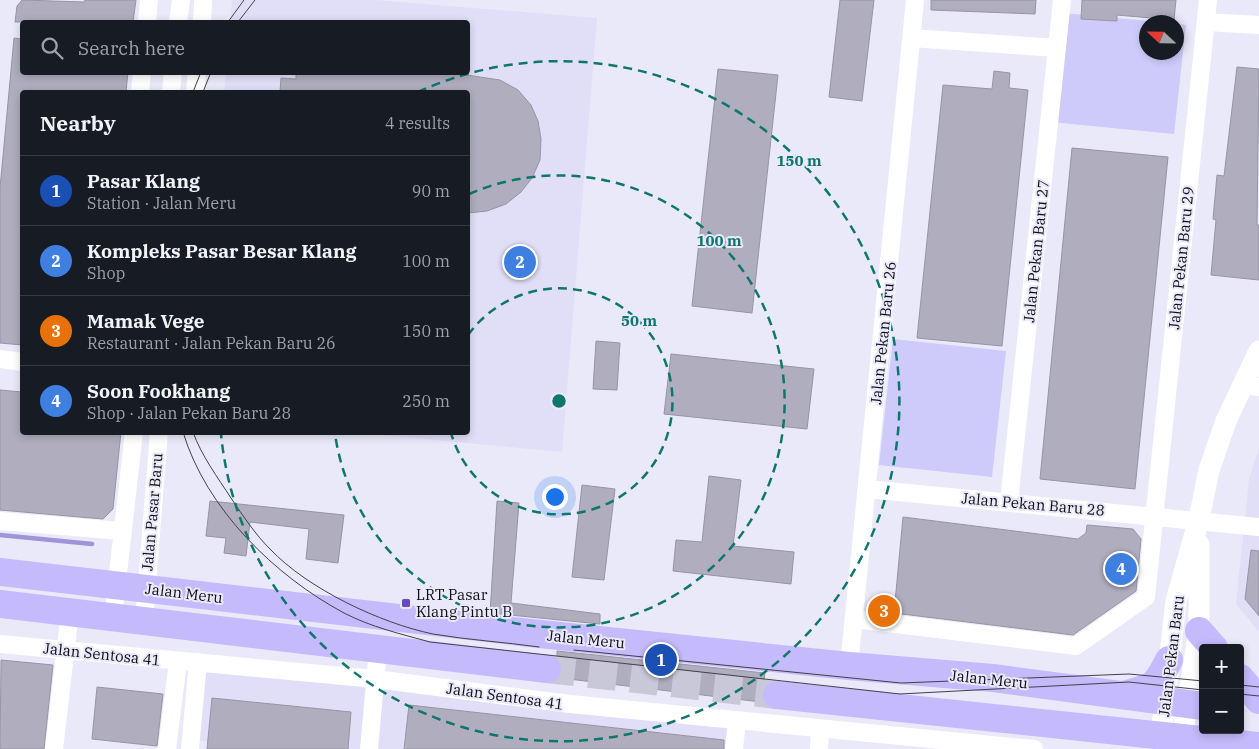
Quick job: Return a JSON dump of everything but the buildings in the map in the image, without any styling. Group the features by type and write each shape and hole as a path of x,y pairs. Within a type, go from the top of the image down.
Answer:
{"highway":[{"name":"Jalan Meru","path":"0,572 849,666 993,678 1185,704"},
{"path":"0,604 547,669"},
{"path":"1122,695 1150,688 1156,684 1170,660"},
{"path":"1244,683 1259,700"},
{"path":"777,695 1058,724 1171,743 1259,747"},
{"path":"1244,709 1259,711"},
{"path":"1058,724 1090,738 1101,749"},
{"path":"1255,749 1259,747"}],"street":[{"path":"146,20 149,0"},
{"path":"178,20 181,0"},
{"name":"Jalan Pekan Baru 26","path":"849,666 915,0"},
{"name":"Jalan Pekan Baru 27","path":"1010,502 1062,0"},
{"name":"Jalan Pekan Baru 29","path":"855,619 1076,646 1146,597 1208,0"},
{"path":"202,20 203,2"},
{"path":"1206,22 1259,25"},
{"path":"911,38 1057,48"},
{"path":"140,90 142,75"},
{"path":"171,90 173,75"},
{"path":"195,90 197,75"},
{"name":"Jalan Pekan Baru","path":"1185,704 1170,660 1176,601 1199,519 1210,470 1226,421 1251,386 1259,351"},
{"path":"0,359 20,362"},
{"name":"Jalan Pasar Baru","path":"113,617 134,435"},
{"name":"Jalan Pasar Baru","path":"144,621 159,435"},
{"name":"Jalan Pekan Baru 28","path":"867,489 1199,519 1259,527"},
{"name":"Jalan Pekan Baru","path":"1171,743 1206,639 1199,519"},
{"path":"0,521 122,532"},
{"path":"54,749 70,612"},
{"name":"Jalan Sentosa 41","path":"0,644 375,679 570,704 1034,749"},
{"path":"369,749 378,649"},
{"path":"167,749 178,662"},
{"path":"190,749 198,662"},
{"path":"734,749 737,721"},
{"path":"819,749 820,729"}],"shaded area":[{"path":"232,0 376,0 597,18 562,452 381,435 470,435 470,90 224,90 226,75 470,75 470,20 230,20"},
{"path":"1063,13 1139,20 1139,60 1182,60 1174,134 1051,122"},
{"path":"1184,25 1186,25 1184,43"},
{"path":"893,339 1006,351 992,477 879,465"},
{"path":"1259,448 1259,632 1236,604 1249,479"},
{"path":"203,668 730,726 728,749 269,749 196,740"}],"waterway":[{"path":"0,535 92,544"}],"tunnel":[{"path":"547,669 777,695"}],"tram line":[{"path":"229,20 244,0"},
{"path":"240,20 255,0"},
{"path":"194,90 200,75"},
{"path":"204,90 210,75"},
{"path":"184,435 208,488 246,538 269,560 318,598 344,613 375,626 430,642 900,694 1129,682 1199,690"},
{"path":"194,435 210,466 249,525 286,564 324,591 368,613 412,629 446,636 539,647"},
{"path":"574,650 901,683 1129,674 1199,681"},
{"path":"1244,685 1259,687"},
{"path":"1244,694 1259,696"}],"place":[{"name":"Kompleks Pasar Besar Klang","path":"520,262"},
{"name":"Soon Fookhang","path":"1121,569"},
{"name":"LRT Pasar Klang Pintu B","path":"406,603"},
{"name":"Mamak Vege","path":"884,611"},
{"name":"Pasar Klang","path":"661,660"}]}
